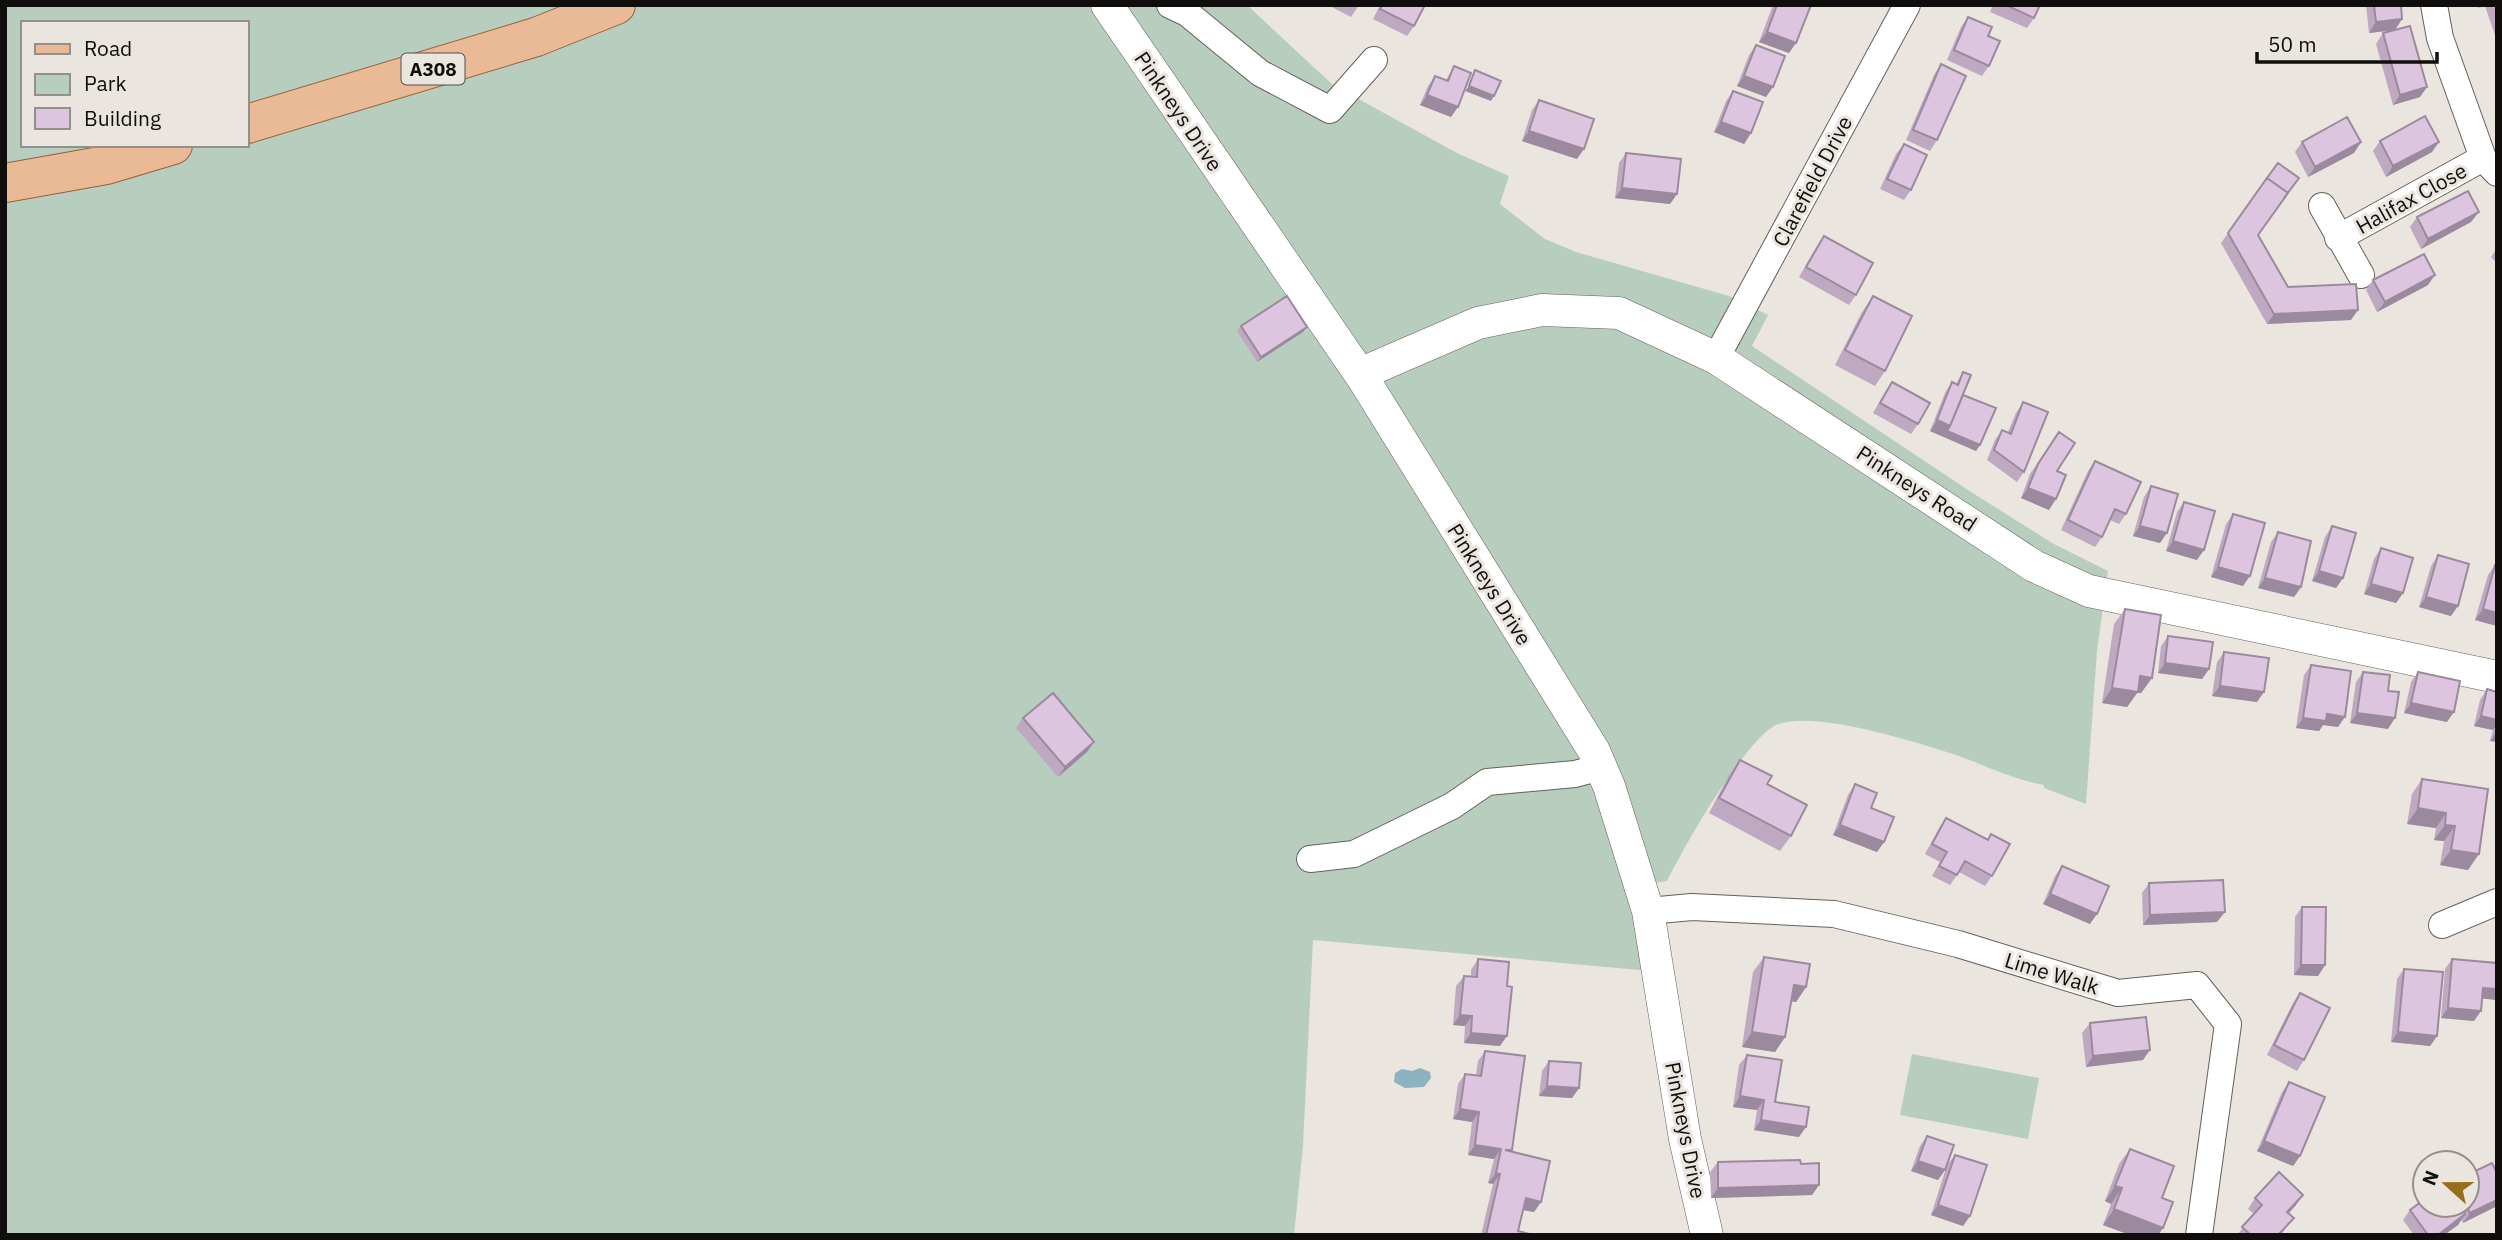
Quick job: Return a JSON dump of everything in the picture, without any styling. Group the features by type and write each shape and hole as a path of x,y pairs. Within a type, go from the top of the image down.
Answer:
{"main road":[{"name":"A308","path":"248,124 536,37 616,5"},
{"path":"5,183 106,165 166,147"}],"street":[{"name":"Pinkneys Drive","path":"1107,5 1360,374 1601,767 1648,911 1685,1139 1707,1235"},
{"path":"1170,5 1187,13 1260,73 1330,110 1374,60"},
{"name":"Clarefield Drive","path":"1716,358 1907,5"},
{"path":"2434,5 2440,38 2490,165"},
{"name":"Halifax Close","path":"2338,238 2490,165"},
{"name":"Halifax Close","path":"2322,206 2361,275"},
{"name":"Pinkneys Road","path":"1360,374 1478,323 1542,310 1619,313 1716,358 2034,566 2089,591 2497,677"},
{"path":"1310,859 1354,854 1452,806 1487,782 1575,774 1601,767"},
{"path":"2442,925 2497,902"},
{"name":"Lime Walk","path":"1648,911 1692,907 1834,914 1958,944 2118,993 2197,985 2228,1024 2199,1235"}],"green space":[{"path":"5,5 1247,5 1333,85 1457,153 1509,176 1500,204 1545,239 1576,252 1729,296 1768,315 1752,346 1971,492 2054,544 2108,571 2097,651 2086,804 2044,788 2044,785 1915,742 1838,724 1793,721 1776,725 1748,751 1700,821 1667,881 1642,885 1650,971 1313,940 1303,1146 1294,1235 5,1235"},
{"path":"1912,1054 2039,1078 2028,1139 1900,1115"}],"water":[{"path":"1420,1068 1430,1072 1431,1078 1424,1087 1405,1088 1394,1082 1395,1073 1402,1069 1412,1071"}],"building":[{"path":"1382,5 1425,5 1414,26 1380,9"},
{"path":"1777,5 1811,5 1796,43 1767,32"},
{"path":"2006,5 2040,5 2034,18"},
{"path":"2374,5 2401,5 2402,19 2376,22"},
{"path":"1968,17 1992,27 1988,36 2000,41 1989,66 1954,50"},
{"path":"2410,26 2427,87 2400,95 2383,33"},
{"path":"1756,45 1785,56 1773,87 1744,76"},
{"path":"1941,64 1966,76 1937,140 1913,130"},
{"path":"1454,66 1471,73 1458,107 1427,95 1435,76 1448,81"},
{"path":"1475,70 1501,81 1494,96 1469,86"},
{"path":"1733,91 1763,102 1751,133 1721,122"},
{"path":"1539,100 1594,119 1584,149 1529,131"},
{"path":"2425,116 2439,142 2393,166 2380,141"},
{"path":"2347,117 2361,142 2315,167 2302,142"},
{"path":"1904,144 1927,155 1911,190 1887,179"},
{"path":"1626,153 1681,159 1677,194 1622,188"},
{"path":"2278,163 2299,178 2288,193 2267,178"},
{"path":"2267,178 2288,193 2258,235 2288,287 2356,284 2358,310 2274,314 2228,233"},
{"path":"2468,191 2479,212 2428,239 2417,217"},
{"path":"1824,236 1873,263 1856,295 1806,267"},
{"path":"2424,254 2435,275 2385,302 2373,280"},
{"path":"1287,296 1307,327 1261,357 1241,326"},
{"path":"1873,296 1912,316 1885,371 1845,350"},
{"path":"1963,372 1971,375 1950,426 1937,420 1952,382 1958,385"},
{"path":"1892,382 1930,403 1918,424 1880,403"},
{"path":"1963,395 1996,408 1980,445 1947,431"},
{"path":"2023,402 2048,412 2024,472 1994,450 2002,430 2011,434"},
{"path":"2059,432 2075,443 2057,471 2066,475 2056,499 2028,488 2038,464"},
{"path":"2095,461 2141,482 2126,514 2115,509 2102,537 2068,520"},
{"path":"2151,486 2178,494 2167,533 2140,526"},
{"path":"2184,502 2215,511 2204,550 2173,541"},
{"path":"2233,514 2265,523 2250,576 2218,567"},
{"path":"2332,526 2356,533 2343,578 2319,571"},
{"path":"2278,532 2311,541 2301,587 2265,578"},
{"path":"2381,548 2413,558 2403,593 2371,584"},
{"path":"2438,555 2469,564 2458,606 2426,597"},
{"path":"2497,565 2497,613 2483,609"},
{"path":"2125,609 2161,615 2152,678 2140,676 2138,692 2112,688"},
{"path":"2168,636 2213,642 2209,669 2165,663"},
{"path":"2224,652 2269,658 2264,692 2220,686"},
{"path":"2311,665 2351,671 2345,717 2327,714 2326,721 2303,718"},
{"path":"2363,672 2390,675 2388,691 2399,692 2395,718 2357,713"},
{"path":"2418,672 2460,681 2454,712 2411,703"},
{"path":"2487,689 2497,692 2497,720 2481,716"},
{"path":"1053,693 1094,742 1065,767 1023,718"},
{"path":"1740,760 1772,776 1767,784 1807,805 1791,836 1719,798"},
{"path":"2422,779 2488,789 2479,854 2451,850 2455,826 2445,825 2446,813 2418,808"},
{"path":"1855,784 1877,793 1871,808 1894,817 1884,842 1840,825"},
{"path":"1946,818 1988,840 1991,834 2010,844 1992,876 1965,861 1957,875 1939,866 1947,852 1932,844"},
{"path":"2062,866 2109,886 2097,914 2050,894"},
{"path":"2223,880 2225,912 2150,915 2149,883"},
{"path":"2302,907 2326,907 2325,965 2301,965"},
{"path":"1764,957 1810,964 1806,987 1794,985 1785,1037 1752,1032"},
{"path":"1478,959 1509,962 1507,986 1512,987 1507,1036 1471,1033 1472,1016 1460,1015 1464,976 1477,977"},
{"path":"2452,959 2497,963 2497,989 2483,988 2481,1011 2448,1008"},
{"path":"2404,969 2443,972 2437,1036 2398,1032"},
{"path":"2300,993 2330,1008 2304,1060 2274,1045"},
{"path":"2146,1017 2150,1050 2093,1056 2090,1023"},
{"path":"1485,1051 1525,1056 1512,1150 1505,1150 1550,1161 1541,1202 1526,1198 1518,1231 1533,1235 1486,1235 1500,1174 1496,1173 1501,1149 1475,1145 1479,1112 1460,1109 1465,1074 1481,1076"},
{"path":"1747,1055 1782,1060 1775,1102 1809,1107 1806,1127 1761,1120 1764,1100 1740,1096"},
{"path":"1549,1061 1581,1063 1579,1088 1547,1086"},
{"path":"2289,1082 2325,1097 2300,1156 2264,1141"},
{"path":"1927,1136 1954,1145 1945,1170 1918,1161"},
{"path":"2130,1149 2174,1166 2162,1198 2173,1202 2163,1228 2114,1209 2122,1188 2115,1186"},
{"path":"1955,1155 1987,1165 1970,1216 1938,1205"},
{"path":"1800,1160 1801,1164 1819,1163 1819,1185 1718,1188 1718,1162"},
{"path":"2492,1163 2497,1173 2497,1200 2481,1208 2481,1168"},
{"path":"2279,1172 2303,1195 2287,1212 2294,1218 2278,1235 2251,1235 2242,1227 2262,1205 2255,1198"},
{"path":"2416,1219 2459,1219 2438,1235 2428,1235"}]}
